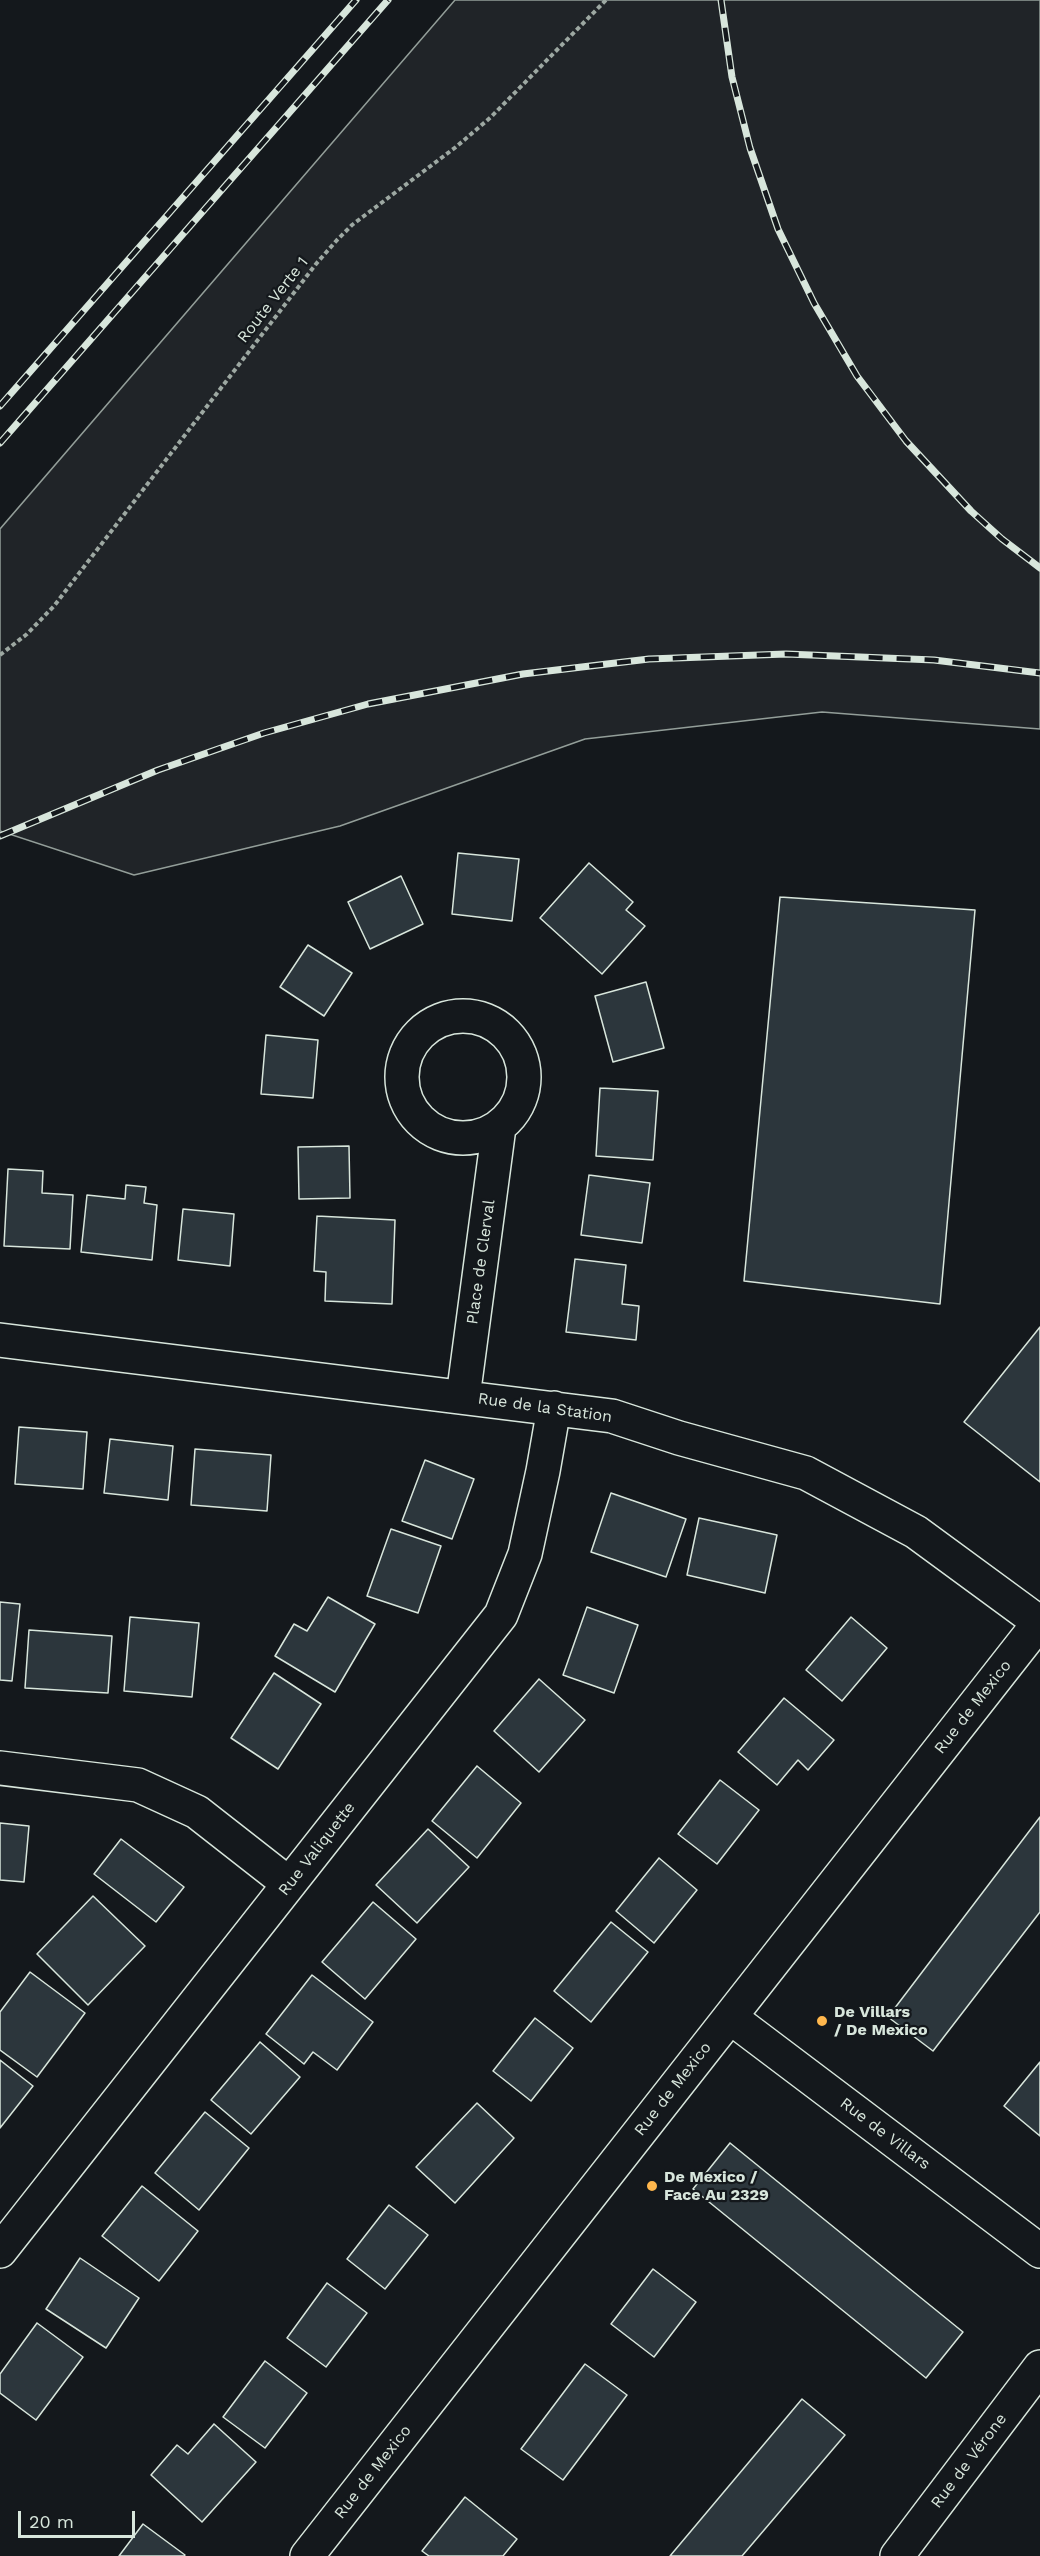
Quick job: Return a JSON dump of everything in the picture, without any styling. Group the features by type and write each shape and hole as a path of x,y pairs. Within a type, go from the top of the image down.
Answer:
{"street":[{"name":"Place de Clerval","path":"463,1397 499,1127"},
{"name":"Rue de la Station","path":"0,1340 612,1416 679,1438 806,1473 916,1532 1040,1623"},
{"name":"Rue Valiquette","path":"0,2251 501,1615 525,1554 554,1408"},
{"name":"Rue de Mexico","path":"308,2556 1040,1623"},
{"path":"0,1768 138,1785 197,1812 289,1884"},
{"name":"Rue de Villars","path":"730,2017 1040,2251"},
{"name":"Rue de Vérone","path":"897,2556 1040,2367"}],"path":[{"name":"Route Verte 1","path":"0,655 27,634 54,606 337,240 352,225 474,133 606,0"}],"shaded area":[{"path":"455,0 1040,0 1040,729 822,712 585,739 340,826 134,875 0,831 0,529"}],"building":[{"path":"458,853 519,859 512,921 452,914"},
{"path":"589,863 633,902 626,910 645,926 602,974 540,918"},
{"path":"401,876 423,924 370,949 348,902"},
{"path":"780,897 975,910 940,1304 744,1281"},
{"path":"308,945 352,973 324,1016 280,987"},
{"path":"646,982 664,1048 613,1062 595,996"},
{"path":"266,1035 318,1040 313,1098 261,1094"},
{"path":"600,1088 658,1091 653,1160 596,1156"},
{"path":"349,1146 350,1198 299,1199 298,1147"},
{"path":"8,1169 43,1171 42,1193 73,1195 70,1249 4,1246"},
{"path":"589,1175 650,1183 642,1243 581,1235"},
{"path":"126,1185 146,1187 144,1203 157,1205 152,1260 81,1252 87,1195 125,1199"},
{"path":"183,1209 234,1214 230,1266 178,1260"},
{"path":"317,1216 395,1220 392,1304 325,1301 326,1272 314,1271"},
{"path":"575,1259 626,1265 622,1304 639,1306 636,1340 566,1332"},
{"path":"1040,1327 1040,1482 964,1422"},
{"path":"19,1427 87,1432 83,1489 15,1484"},
{"path":"110,1439 173,1446 168,1500 104,1493"},
{"path":"195,1449 271,1455 267,1511 191,1505"},
{"path":"425,1460 474,1479 452,1539 402,1521"},
{"path":"611,1493 686,1519 666,1577 591,1552"},
{"path":"699,1518 777,1535 765,1593 687,1575"},
{"path":"391,1529 441,1546 418,1613 367,1596"},
{"path":"328,1597 375,1624 335,1692 275,1656 294,1624 307,1631"},
{"path":"0,1602 20,1604 12,1681 0,1680"},
{"path":"587,1607 638,1625 614,1693 563,1675"},
{"path":"130,1617 199,1623 192,1697 124,1691"},
{"path":"851,1617 887,1648 842,1701 806,1670"},
{"path":"29,1630 112,1636 108,1693 25,1688"},
{"path":"274,1673 321,1704 278,1769 231,1738"},
{"path":"539,1679 585,1720 539,1772 494,1731"},
{"path":"784,1698 834,1740 808,1770 798,1760 777,1785 738,1752"},
{"path":"477,1766 521,1803 477,1858 432,1821"},
{"path":"720,1780 759,1810 717,1864 678,1834"},
{"path":"1040,1817 1040,1912 933,2051 888,2017"},
{"path":"0,1823 29,1826 24,1882 0,1880"},
{"path":"428,1829 469,1867 417,1923 376,1885"},
{"path":"121,1839 184,1887 156,1922 94,1874"},
{"path":"659,1858 697,1890 654,1943 616,1911"},
{"path":"93,1896 145,1946 88,2005 37,1954"},
{"path":"373,1902 416,1939 365,1999 322,1962"},
{"path":"611,1922 648,1952 591,2022 554,1991"},
{"path":"30,1972 85,2013 37,2077 0,2050 0,2012"},
{"path":"312,1975 373,2022 337,2070 313,2052 304,2064 266,2034"},
{"path":"535,2018 573,2048 531,2101 493,2071"},
{"path":"260,2042 300,2077 251,2134 211,2100"},
{"path":"0,2060 33,2086 0,2128"},
{"path":"1040,2062 1040,2136 1004,2106"},
{"path":"477,2103 514,2138 455,2203 416,2167"},
{"path":"205,2112 249,2148 199,2210 155,2173"},
{"path":"730,2143 963,2332 926,2378 693,2189"},
{"path":"142,2186 198,2231 159,2281 102,2236"},
{"path":"389,2205 428,2235 385,2289 347,2259"},
{"path":"80,2258 139,2298 106,2348 46,2309"},
{"path":"653,2269 696,2302 654,2357 611,2324"},
{"path":"327,2283 367,2313 326,2367 287,2338"},
{"path":"37,2323 83,2357 36,2420 0,2393 0,2374"},
{"path":"265,2361 307,2393 265,2448 223,2417"},
{"path":"585,2364 627,2395 563,2480 521,2449"},
{"path":"802,2399 845,2435 742,2556 670,2556"},
{"path":"214,2424 256,2462 202,2522 151,2475 177,2445 188,2454"},
{"path":"465,2497 517,2539 503,2556 429,2556 422,2551"},
{"path":"143,2524 185,2555 119,2556"}],"railway":[{"path":"0,406 356,0"},
{"path":"0,443 388,0"},
{"path":"721,0 732,77 750,148 778,229 814,303 857,376 906,441 971,511 1002,539 1040,568"},
{"path":"0,836 158,770 264,733 368,704 523,674 649,659 786,654 934,660 1040,673"}],"place":[{"name":"De Villars / De Mexico","path":"822,2021"},
{"name":"De Mexico / Face Au 2329","path":"652,2186"}]}
